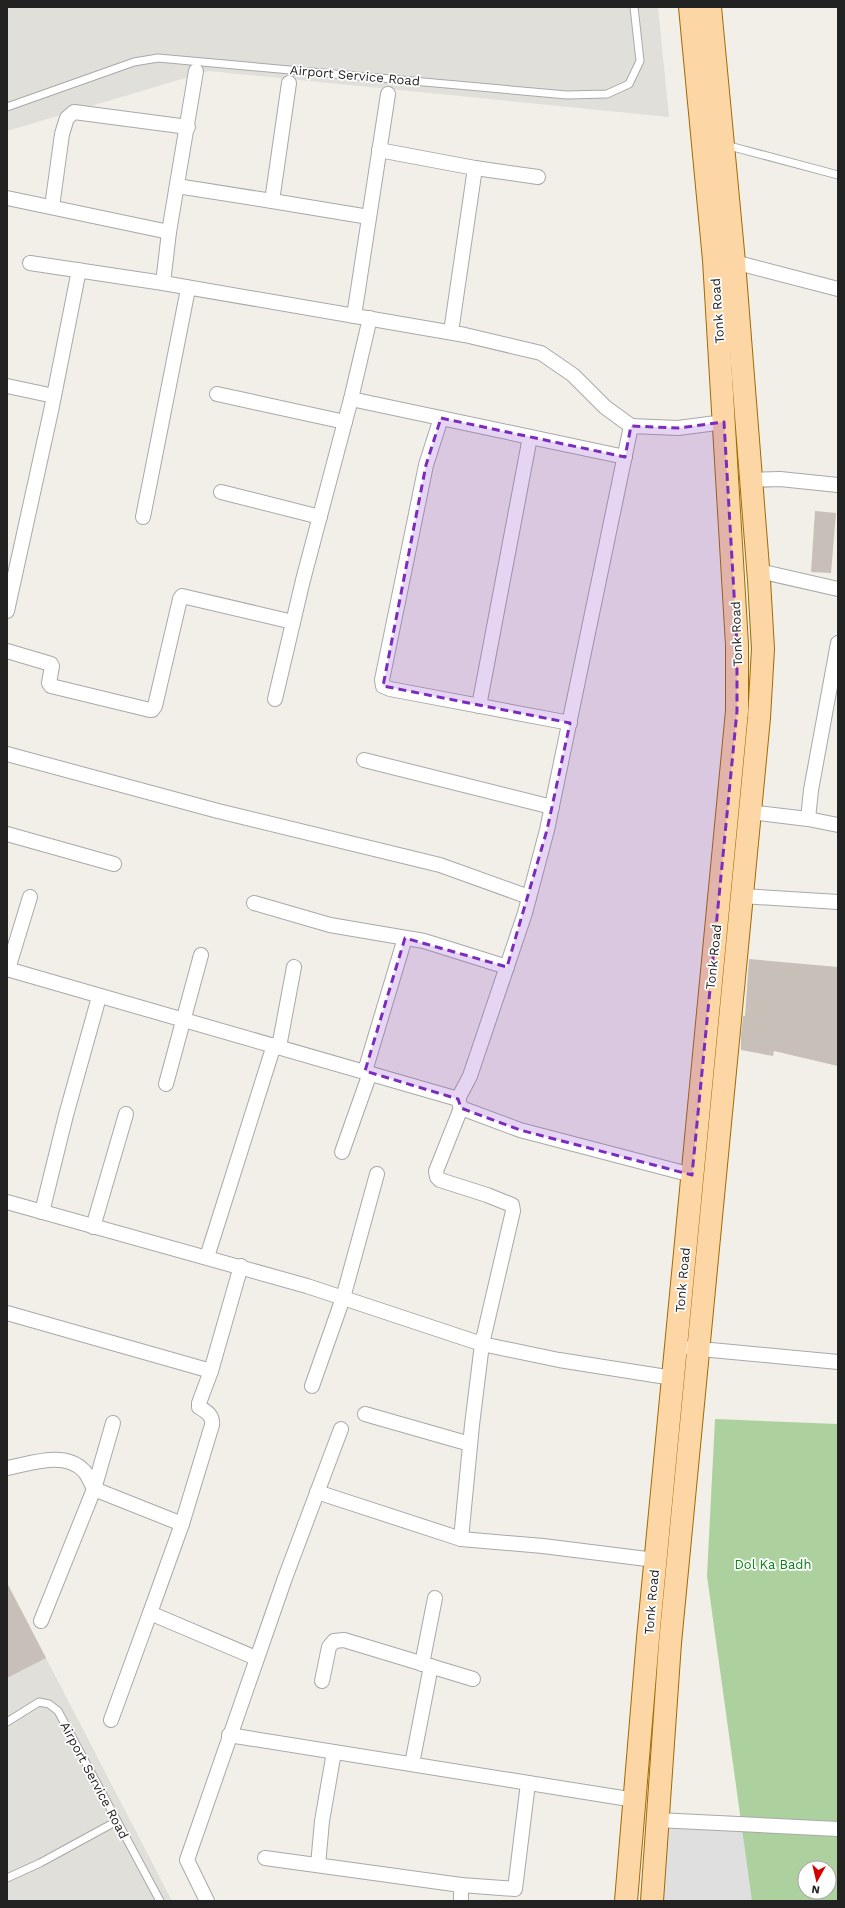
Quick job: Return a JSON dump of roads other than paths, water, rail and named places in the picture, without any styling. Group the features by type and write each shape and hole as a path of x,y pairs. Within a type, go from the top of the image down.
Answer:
{"main road":[{"name":"Tonk Road","path":"652,1901 670,1643 750,812 763,649 759,571 734,262 714,50 697,9"},
{"name":"Tonk Road","path":"626,1901 655,1560 737,711 737,645 714,260 697,9"}],"street":[{"path":"163,283 169,232 188,127 196,71"},
{"path":"272,201 289,83"},
{"path":"354,316 388,94"},
{"path":"52,208 62,134 67,118 74,112 188,127"},
{"path":"379,150 475,168 538,177"},
{"path":"451,332 475,168"},
{"path":"177,186 369,217"},
{"path":"7,198 169,232"},
{"path":"734,262 838,289"},
{"path":"30,263 163,283 188,289 451,332 541,353 573,375 605,407 631,426 678,428 724,422"},
{"path":"7,611 54,396 79,270"},
{"path":"143,517 188,289"},
{"path":"275,700 293,622 351,399 370,318"},
{"path":"7,386 54,396"},
{"path":"217,394 345,422"},
{"path":"351,399 625,457"},
{"path":"441,418 426,465 382,680 383,686 390,689 570,723"},
{"path":"461,1539 470,1444 482,1344 512,1211 512,1205 487,1194 440,1180 437,1177 436,1171 507,967 529,897 552,807 631,426"},
{"path":"479,706 530,437"},
{"path":"751,480 780,479 838,485"},
{"path":"221,492 320,517"},
{"path":"759,571 838,589"},
{"path":"7,651 51,664 52,666 49,683 51,686 152,710 182,596 293,622"},
{"path":"808,819 811,790 838,643"},
{"path":"7,754 218,811 440,866 529,897"},
{"path":"364,760 552,807"},
{"path":"750,812 808,819 838,825"},
{"path":"7,834 114,864"},
{"path":"742,896 838,902"},
{"path":"30,897 8,969 367,1072 460,1104 520,1130 692,1176"},
{"path":"254,903 330,924 424,941 507,967"},
{"path":"342,1152 367,1072 405,938"},
{"path":"166,1084 182,1020 201,956"},
{"path":"207,1256 276,1046 294,967"},
{"path":"42,1212 66,1115 99,996"},
{"path":"94,1227 126,1114"},
{"path":"312,1386 343,1298 377,1174"},
{"path":"7,1202 241,1266 482,1344 559,1360 673,1378"},
{"path":"111,1720 182,1524 212,1425 213,1420 211,1415 199,1407 199,1403 212,1371 241,1266"},
{"path":"7,1314 212,1371"},
{"path":"676,1346 838,1362"},
{"path":"365,1414 470,1444"},
{"path":"41,1621 94,1489 113,1423"},
{"path":"207,1901 187,1860 256,1658 341,1429"},
{"path":"7,1468 59,1459 75,1464 84,1471 94,1489 182,1524"},
{"path":"317,1492 461,1539 543,1546 655,1560"},
{"path":"412,1764 427,1665 435,1598"},
{"path":"150,1613 256,1658"},
{"path":"322,1681 329,1647 334,1641 344,1640 473,1679"},
{"path":"229,1735 635,1800"},
{"path":"318,1865 322,1821 334,1752"},
{"path":"266,1858 462,1885 515,1889 528,1783"},
{"path":"657,1820 838,1829"},
{"path":"461,1901 462,1885"}],"lane":[{"name":"Airport Service Road","path":"7,107 134,62 158,58 567,95 607,94 628,84 640,61 634,7"},
{"path":"723,148 734,147 838,175"},
{"name":"Airport Service Road","path":"7,1722 39,1702 49,1704 58,1711 160,1901"},
{"path":"7,1878 40,1863 117,1821"}],"park label":[{"name":"Dol Ka Badh","path":"773,1564"}]}
